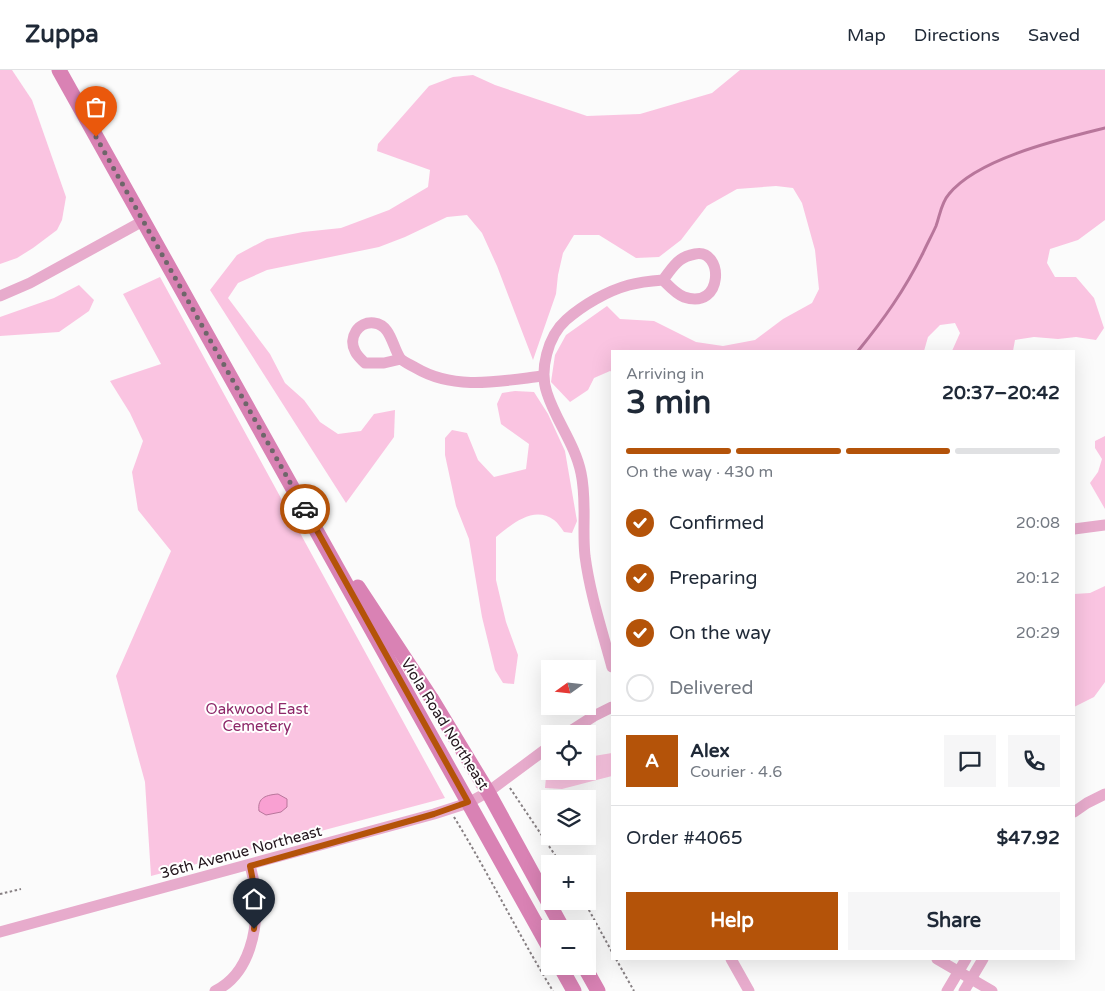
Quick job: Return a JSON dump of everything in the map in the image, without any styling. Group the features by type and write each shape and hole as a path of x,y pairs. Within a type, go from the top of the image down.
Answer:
{"main road":[{"name":"Viola Road Northeast","path":"59,70 541,933"},
{"name":"Viola Road Northeast","path":"315,526 351,576 431,698 488,792 559,920"},
{"path":"565,975 573,991"}],"street":[{"path":"0,296 30,283 143,221"},
{"path":"611,663 591,589 585,555 585,500 581,473 575,452 547,393 543,376 549,348 565,321 584,306 628,285 663,280 681,259 701,253 709,257 713,263 716,283 711,292 703,298 693,299 683,296 663,280"},
{"path":"400,359 444,380 466,383 543,376"},
{"path":"1075,530 1105,525"},
{"path":"580,725 611,708"},
{"name":"36th Avenue Northeast","path":"0,932 250,866 449,809 488,792 541,753"},
{"path":"1075,811 1105,794"},
{"path":"215,991 234,978 244,965 250,948 256,909 255,890 250,866"},
{"path":"732,960 748,991"},
{"path":"939,960 992,991"},
{"path":"947,991 965,960"},
{"path":"964,991 981,960"},
{"path":"573,991 595,985"}],"path":[{"path":"504,780 555,855"},
{"path":"449,809 553,991"},
{"path":"0,894 21,889"},
{"path":"589,910 611,950"},
{"path":"617,960 634,991"}],"green space":[{"path":"0,70 12,70 32,100 66,197 62,220 57,230 17,258 0,264"},
{"path":"740,70 1105,70 1105,220 1078,240 1050,249 1047,263 1055,277 1076,277 1094,298 1104,328 1096,340 1076,337 1058,339 1034,337 1015,340 1013,350 952,350 960,333 955,323 940,325 928,337 924,350 611,350 611,372 594,378 588,390 570,402 551,382 555,355 566,335 607,306 620,319 654,321 696,342 723,346 755,340 783,319 812,303 819,289 815,250 802,203 793,188 776,186 737,189 707,206 681,240 659,257 636,258 599,235 574,235 563,253 556,294 533,360 497,266 482,233 467,215 447,217 379,247 267,270 238,283 228,298 270,354 285,383 304,400 320,422 338,434 361,431 374,414 395,410 394,437 346,503 210,290 237,255 267,239 303,232 341,228 389,210 428,187 430,170 377,151 378,144 429,86 453,77 473,75 495,85 587,116 640,114 712,93"},
{"name":"Oakwood East Cemetery","path":"160,277 445,798 151,876 145,782 116,676 171,551 138,510 132,472 143,441 130,413 110,381 161,364 123,294"},
{"path":"79,285 94,300 89,311 59,332 0,336 0,317 54,298"},
{"path":"515,391 534,392 548,414 565,451 577,521 572,533 564,532 555,521 546,516 539,514 531,515 516,522 496,537 496,580 506,622 518,655 514,684 503,683 495,670 482,617 469,539 456,506 445,455 445,438 452,430 467,433 478,460 494,477 526,469 529,444 501,424 497,404 502,393"},
{"path":"1105,436 1105,509 1090,483 1098,472 1102,459 1095,448 1095,441"},
{"path":"1105,586 1105,682 1094,697 1075,706 1075,594 1090,593"},
{"path":"611,753 611,776 562,789 545,788 546,780 596,780 596,756"}],"shaded area":[{"path":"278,794 287,799 287,807 281,812 266,815 259,811 261,800 267,796"}],"waterway":[{"path":"859,350 901,292 916,267 934,229 944,201 962,181 979,170 1021,152 1105,128"}],"way so far":[{"path":"96,137 305,509"}],"route":[{"path":"254,929 255,890 250,866 434,814 468,802 305,509"}]}
